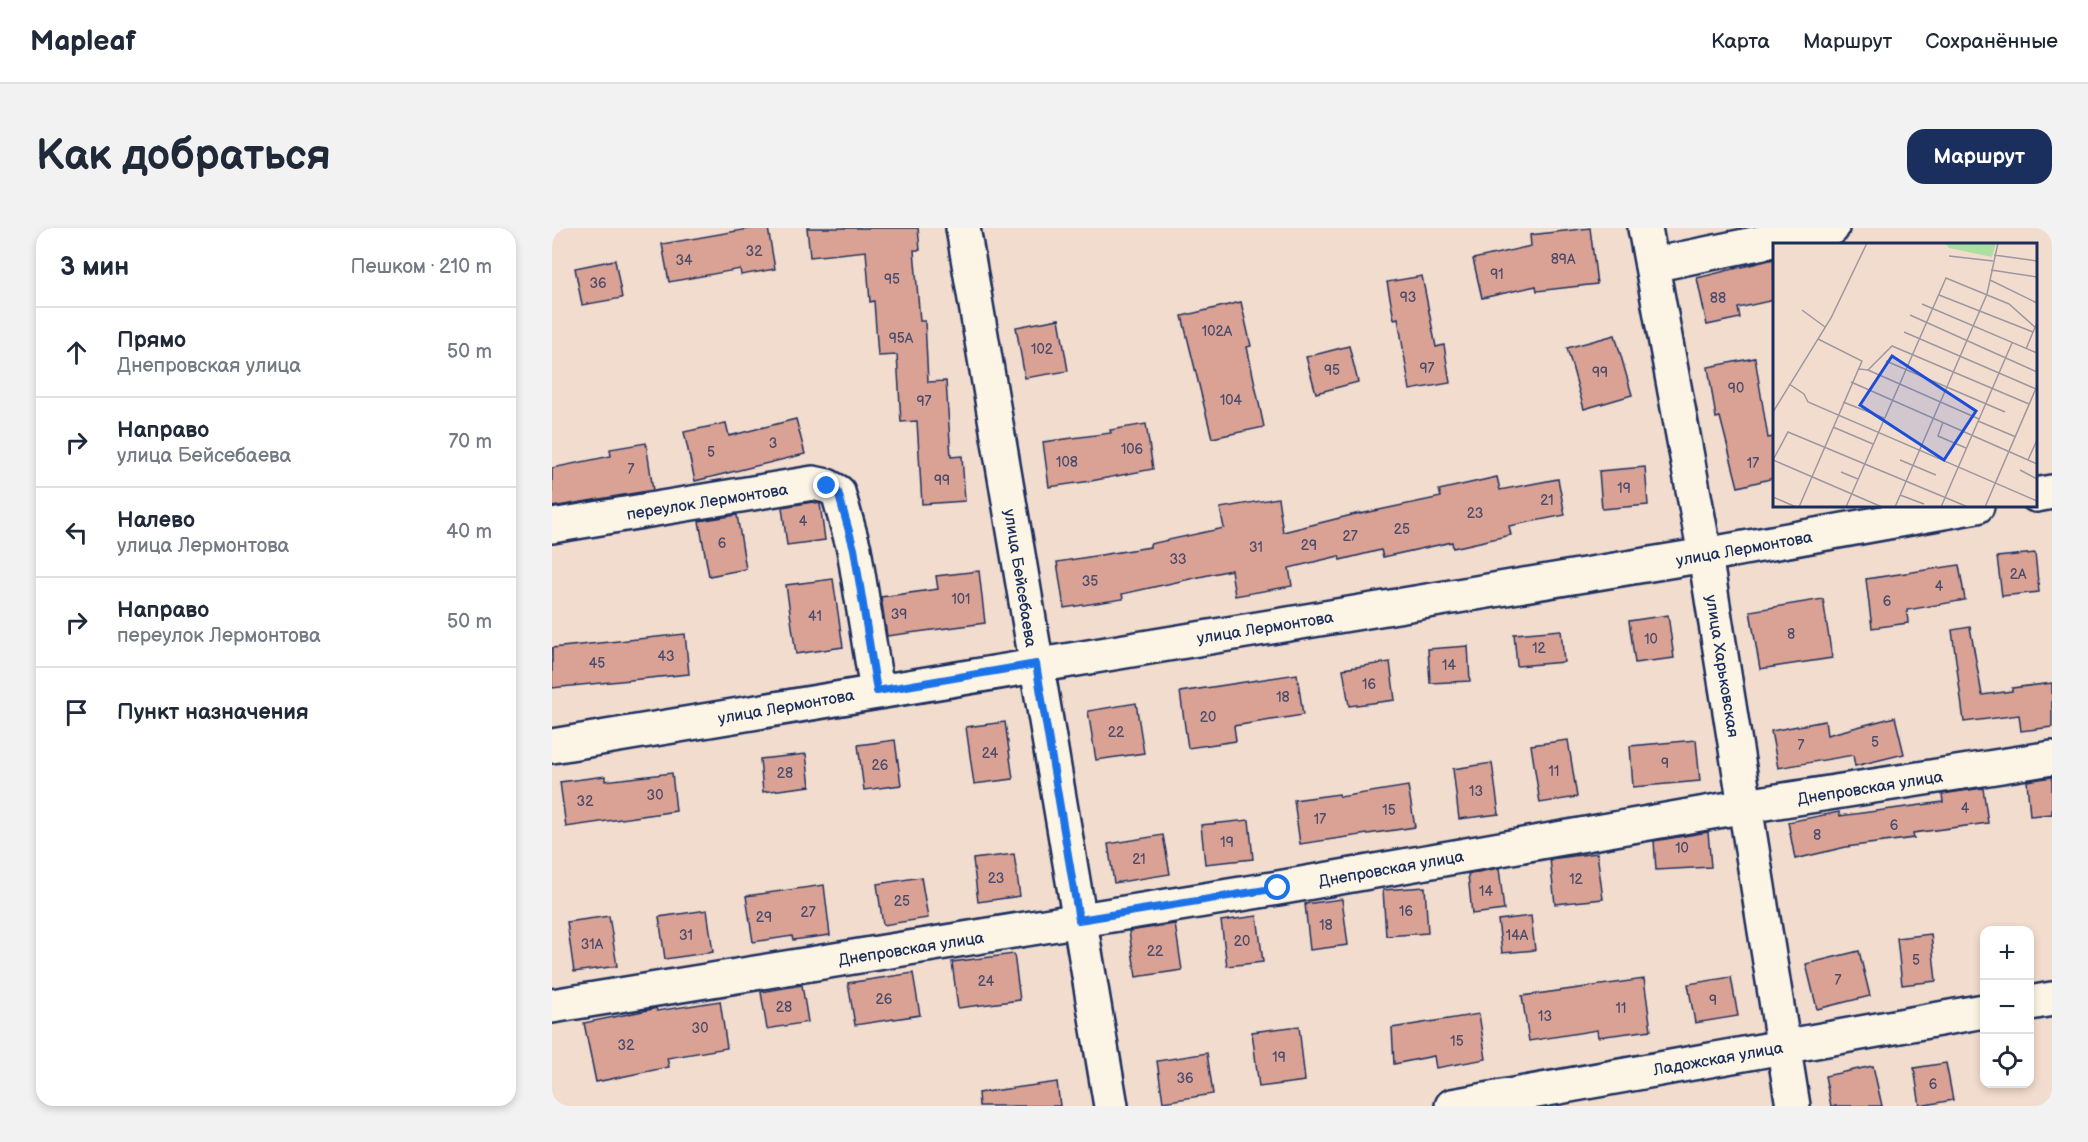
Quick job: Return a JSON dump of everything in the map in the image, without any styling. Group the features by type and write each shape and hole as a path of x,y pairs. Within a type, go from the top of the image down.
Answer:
{"street":[{"name":"улица Бейсебаева","path":"963,228 1111,1106"},
{"name":"улица Харьковская","path":"1645,228 1705,555 1793,1106"},
{"path":"1652,265 1695,258 1832,228"},
{"name":"переулок Лермонтова","path":"552,526 813,483 827,486 838,492 854,549 877,691"},
{"path":"2037,495 2052,492"},
{"name":"улица Лермонтова","path":"552,746 1705,555 1971,507"},
{"name":"Днепровская улица","path":"552,1006 1278,888 1746,806 2052,758"},
{"path":"2034,1002 2052,999"},
{"name":"Ладожская улица","path":"1452,1106 1980,1012"}],"building":[{"path":"754,228 768,228 775,269 741,275 740,269 669,282 662,244"},
{"path":"807,228 918,228 920,250 914,250 920,321 925,321 928,382 946,381 951,457 962,456 965,501 922,504 917,421 901,422 897,355 878,356 874,301 870,302 866,251 810,257"},
{"path":"1590,228 1597,284 1537,291 1536,286 1482,298 1473,259 1531,246 1530,235"},
{"path":"1773,259 1773,300 1738,308 1740,318 1707,325 1697,278"},
{"path":"615,260 622,298 582,305 575,268"},
{"path":"1422,276 1436,347 1444,345 1450,383 1410,390 1398,318 1394,319 1387,282"},
{"path":"1241,302 1251,346 1247,347 1264,427 1212,438 1182,316"},
{"path":"1059,319 1068,371 1025,378 1016,327"},
{"path":"1615,335 1632,395 1584,409 1567,348"},
{"path":"1349,346 1358,382 1316,393 1306,357"},
{"path":"1755,358 1768,438 1773,437 1773,478 1738,487 1720,417 1716,418 1708,367"},
{"path":"796,419 805,454 695,481 684,432 726,423 729,436"},
{"path":"1146,424 1153,469 1049,487 1043,442 1111,433 1110,430"},
{"path":"646,443 653,490 552,507 552,468 611,456 610,449"},
{"path":"1645,467 1648,505 1602,509 1599,471"},
{"path":"1497,477 1500,490 1558,479 1565,515 1509,526 1511,535 1453,548 1452,542 1383,557 1381,550 1340,560 1339,556 1289,568 1292,586 1235,596 1231,570 1122,594 1123,599 1064,608 1057,562 1150,547 1150,544 1224,528 1220,508 1278,498 1283,532 1360,513 1441,497 1439,490"},
{"path":"813,502 820,504 825,540 787,545 782,507"},
{"path":"737,515 746,569 709,576 699,521"},
{"path":"2035,553 2039,592 2002,596 1997,557"},
{"path":"1959,565 1965,600 1907,610 1908,623 1872,628 1866,579"},
{"path":"979,571 985,623 887,636 881,597 938,589 936,576"},
{"path":"833,579 843,647 796,654 786,585"},
{"path":"1823,599 1832,658 1760,669 1750,611"},
{"path":"1668,615 1674,658 1635,663 1629,621"},
{"path":"1970,627 1982,695 2012,691 2012,688 2052,683 2052,727 2021,731 2019,715 1964,722 1952,630"},
{"path":"1561,630 1564,662 1517,666 1514,634"},
{"path":"685,634 689,674 552,688 552,648"},
{"path":"1468,646 1470,681 1430,683 1428,649"},
{"path":"1390,662 1395,700 1349,706 1343,669"},
{"path":"1297,674 1303,715 1234,726 1236,741 1188,748 1180,692"},
{"path":"1136,703 1144,753 1096,760 1088,711"},
{"path":"1895,717 1904,754 1855,766 1853,755 1778,768 1771,731 1825,721 1827,735"},
{"path":"1005,722 1013,779 974,784 966,727"},
{"path":"895,740 901,785 864,790 858,745"},
{"path":"1568,740 1577,797 1540,803 1531,745"},
{"path":"1696,740 1700,781 1633,787 1630,746"},
{"path":"806,754 810,786 763,792 760,759"},
{"path":"1492,763 1499,814 1459,819 1453,769"},
{"path":"672,773 676,811 566,827 560,782 605,776 605,781"},
{"path":"2052,777 2052,814 2030,816 2027,781"},
{"path":"1408,786 1415,827 1300,844 1294,800 1339,794 1340,797"},
{"path":"1983,788 1988,823 1913,833 1914,838 1846,847 1795,859 1788,822 1839,812 1840,816 1943,802 1942,794"},
{"path":"1249,820 1253,859 1205,864 1201,825"},
{"path":"1708,832 1711,867 1656,870 1654,841"},
{"path":"1163,835 1170,874 1114,883 1108,844"},
{"path":"1597,853 1603,899 1555,904 1550,859"},
{"path":"1014,854 1020,896 978,902 973,859"},
{"path":"1499,868 1504,910 1472,914 1468,874"},
{"path":"921,877 928,918 883,925 877,884"},
{"path":"824,885 830,935 793,940 792,936 753,942 746,896"},
{"path":"1425,887 1428,933 1386,936 1383,890"},
{"path":"1342,899 1348,945 1310,950 1305,904"},
{"path":"707,910 713,952 665,959 659,917"},
{"path":"609,916 617,966 574,972 567,922"},
{"path":"1257,916 1263,962 1227,966 1221,921"},
{"path":"1531,916 1535,950 1502,953 1498,920"},
{"path":"1175,924 1182,970 1136,977 1129,931"},
{"path":"1931,934 1936,981 1902,985 1897,938"},
{"path":"1859,951 1870,996 1817,1009 1806,964"},
{"path":"1014,954 1020,1000 958,1008 952,962"},
{"path":"913,973 920,1015 855,1025 848,983"},
{"path":"1731,977 1738,1016 1695,1023 1688,984"},
{"path":"1644,979 1651,1030 1598,1037 1597,1030 1529,1041 1522,996"},
{"path":"802,985 808,1022 767,1029 761,992"},
{"path":"720,1001 727,1048 667,1058 669,1067 596,1082 584,1023 656,1008 657,1011"},
{"path":"1479,1014 1486,1059 1436,1068 1434,1056 1394,1064 1392,1028"},
{"path":"1299,1026 1305,1081 1259,1087 1252,1032"},
{"path":"1207,1053 1213,1094 1163,1102 1157,1061"},
{"path":"1946,1063 1953,1100 1920,1106 1914,1068"},
{"path":"1873,1066 1882,1106 1831,1106 1825,1076"},
{"path":"1057,1082 1060,1106 979,1106 978,1093"}],"route":[{"path":"827,486 838,492 854,549 877,691 1036,664 1079,920 1278,888"}]}
